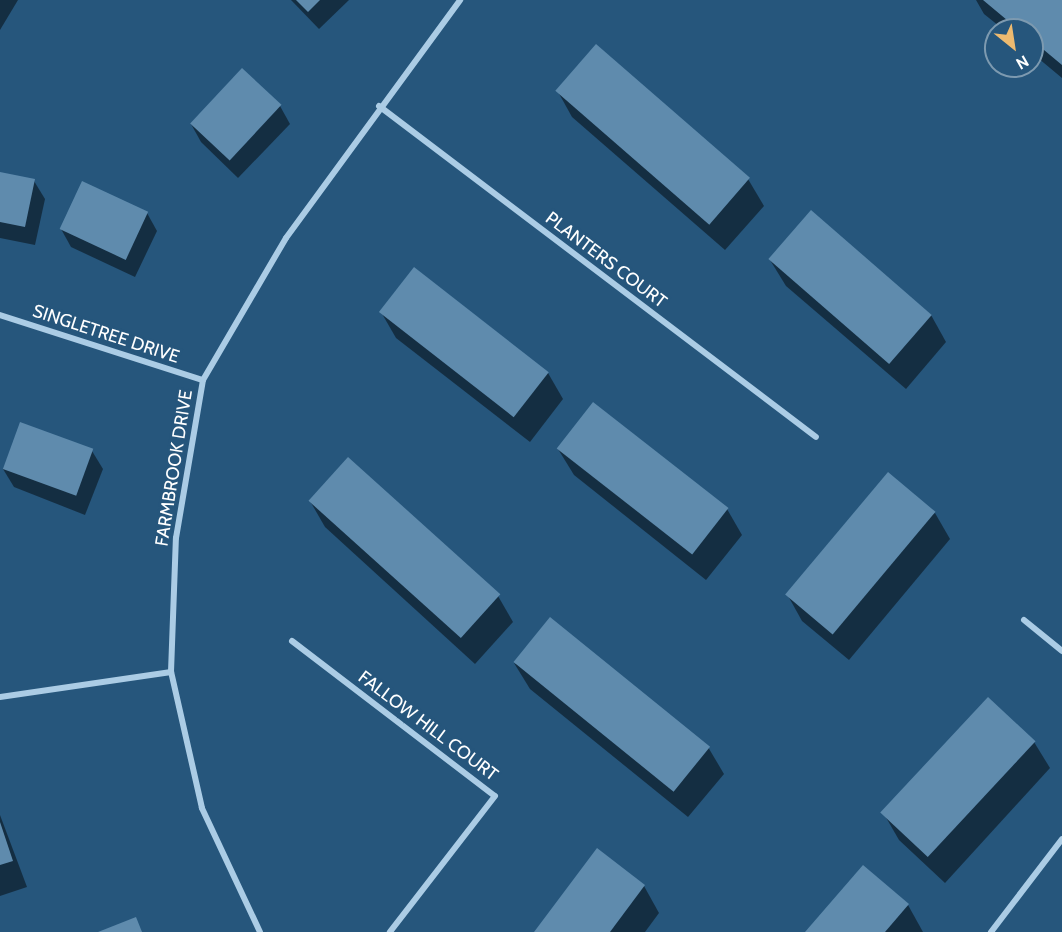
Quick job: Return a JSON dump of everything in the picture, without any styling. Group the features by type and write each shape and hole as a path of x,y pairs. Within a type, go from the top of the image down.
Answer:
{"street":[{"name":"FARMBROOK DRIVE","path":"260,932 202,808 171,672 176,538 203,380 286,238 379,106 460,0"},
{"name":"PLANTERS COURT","path":"379,106 816,437"},
{"name":"SINGLETREE DRIVE","path":"0,315 203,380"},
{"path":"1024,620 1062,651"},
{"name":"FALLOW HILL COURT","path":"291,641 495,796 390,932"},
{"path":"0,697 171,672"},
{"path":"991,932 1062,838"}],"building":[{"path":"296,0 320,0 308,12"},
{"path":"983,0 1062,0 1062,65 1044,50 1044,18 1005,18"},
{"path":"596,44 750,178 709,225 555,91"},
{"path":"242,68 281,105 230,160 190,124"},
{"path":"0,172 35,179 25,227 0,222"},
{"path":"82,181 148,212 126,260 60,229"},
{"path":"811,210 932,315 889,364 768,259"},
{"path":"414,267 549,372 514,417 379,312"},
{"path":"593,402 729,508 692,554 557,448"},
{"path":"20,422 93,449 76,496 3,469"},
{"path":"348,457 500,594 461,638 309,501"},
{"path":"888,472 935,512 833,634 785,595"},
{"path":"550,617 710,747 674,792 513,662"},
{"path":"988,697 1036,741 928,857 880,813"},
{"path":"0,822 13,861 0,865"},
{"path":"597,848 645,885 610,932 534,932"},
{"path":"863,865 909,904 885,932 805,932"},
{"path":"136,917 142,932 98,932"}]}
